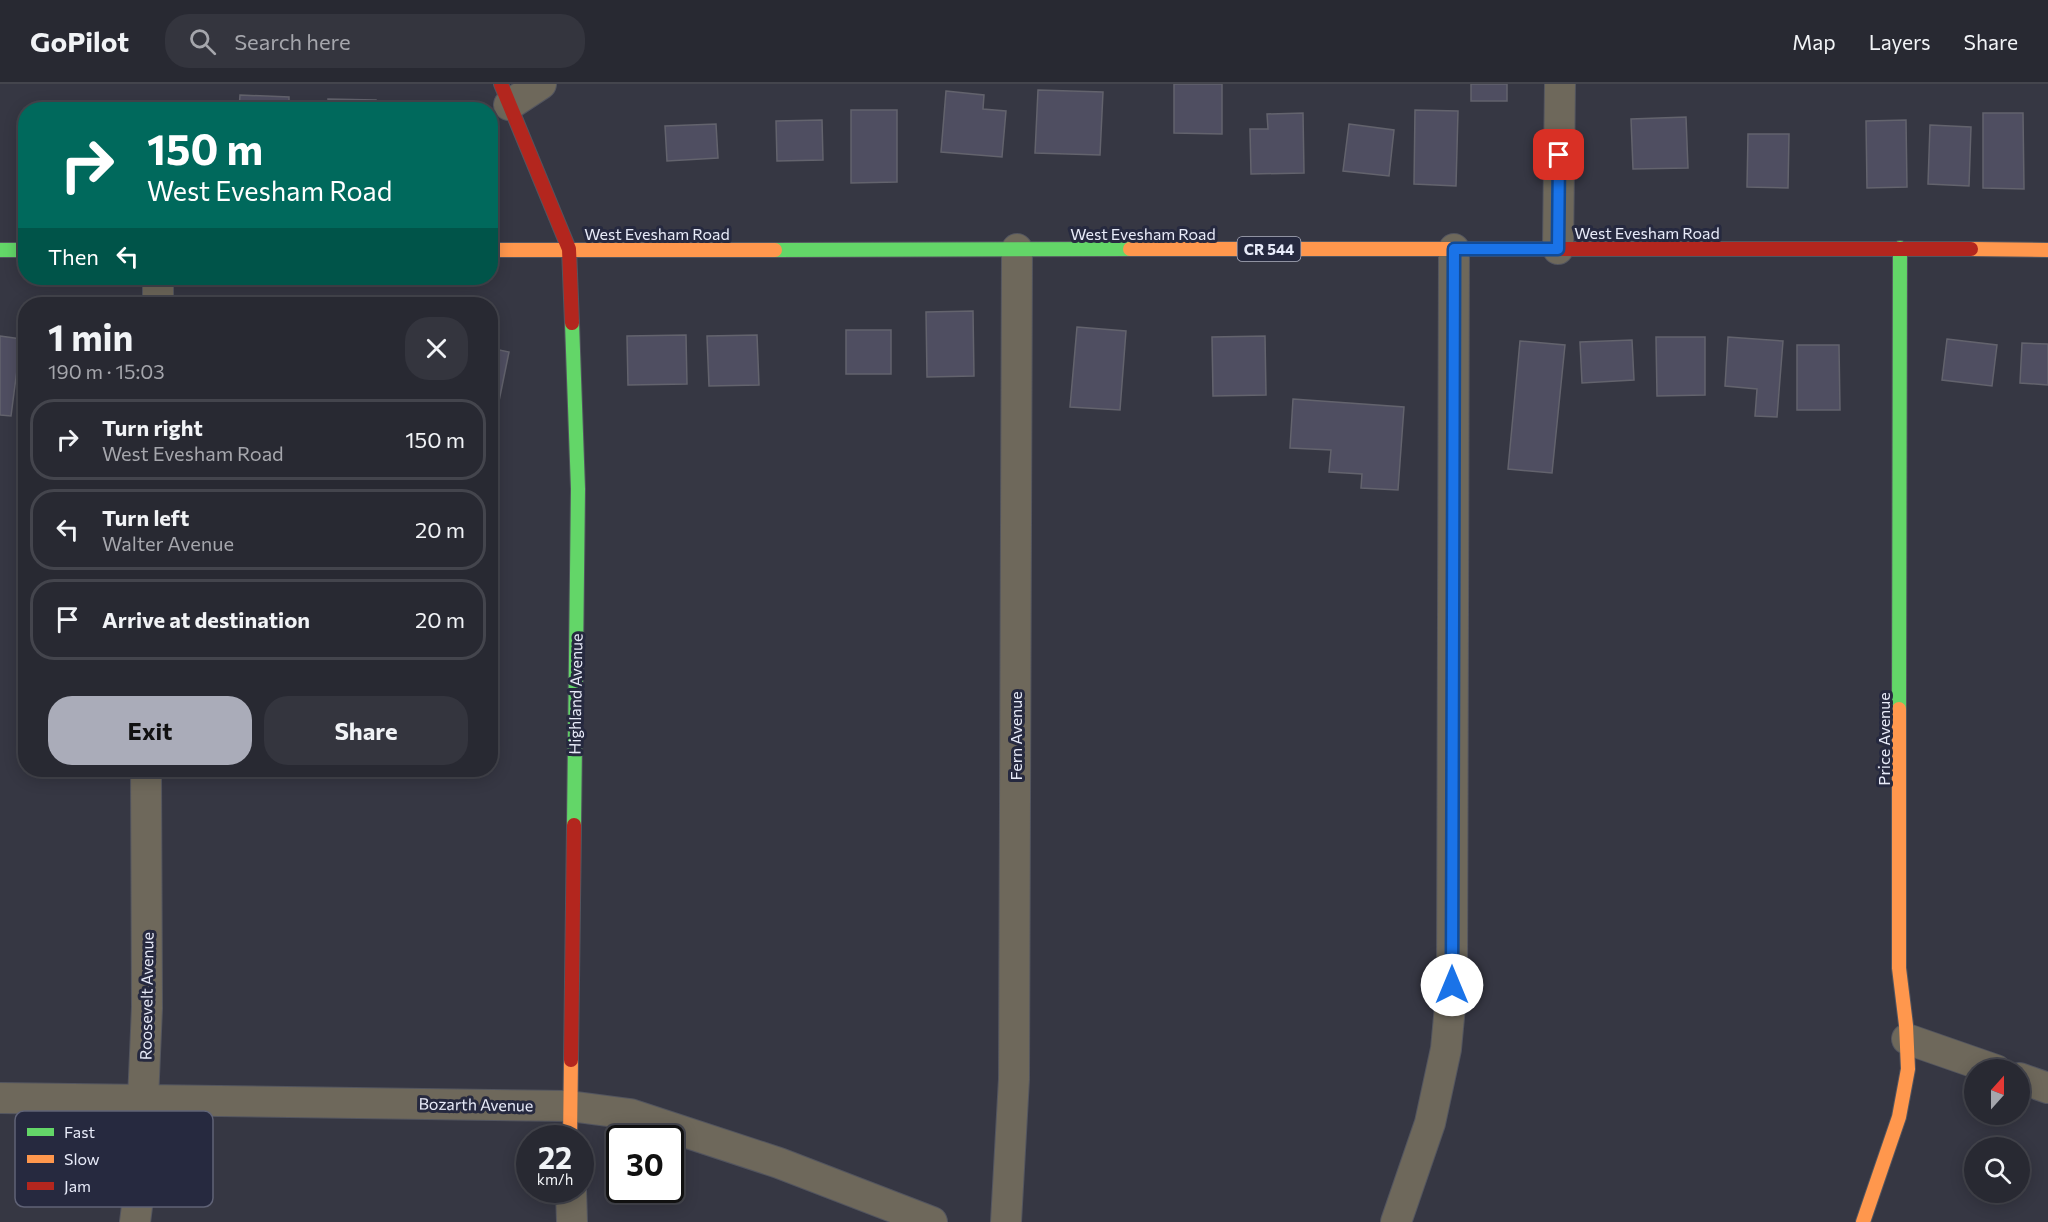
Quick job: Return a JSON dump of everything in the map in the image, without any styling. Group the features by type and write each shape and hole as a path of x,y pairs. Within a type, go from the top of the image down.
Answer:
{"street":[{"path":"542,84 505,94 569,249"},
{"path":"1558,249 1560,84"},
{"name":"West Evesham Road","path":"498,250 1900,248 2048,250"},
{"name":"Price Avenue","path":"1863,1222 1888,1150 1907,1081 1907,1039 1899,968 1900,248"},
{"name":"Highland Avenue","path":"569,249 578,489 570,1125"},
{"name":"Fern Avenue","path":"1006,1222 1014,1079 1017,249"},
{"path":"1395,1222 1430,1123 1446,1048 1452,985 1454,249"},
{"path":"0,250 18,250"},
{"name":"Roosevelt Avenue","path":"142,1111 147,1008 146,777"},
{"path":"1907,1039 1964,1059"},
{"path":"2030,1082 2048,1088"},
{"name":"Bozarth Avenue","path":"0,1098 569,1106 630,1114 779,1163 932,1222"},
{"path":"571,1203 572,1222"},
{"name":"Roosevelt Avenue","path":"135,1222 137,1207"}],"building":[{"path":"1174,84 1222,84 1222,134 1174,133"},
{"path":"1471,84 1507,84 1507,101 1471,101"},
{"path":"1038,90 1103,92 1100,155 1035,153"},
{"path":"946,91 984,95 983,109 1006,111 1002,157 941,152"},
{"path":"240,95 289,97 289,102 240,102"},
{"path":"328,99 376,100 376,102 328,102"},
{"path":"851,110 897,110 897,182 851,183"},
{"path":"1415,110 1458,111 1456,186 1414,184"},
{"path":"1303,113 1304,173 1251,174 1250,129 1268,129 1267,114"},
{"path":"1983,113 2023,113 2024,189 1983,188"},
{"path":"1686,117 1688,168 1633,169 1631,119"},
{"path":"822,120 823,160 777,161 776,121"},
{"path":"1906,120 1907,187 1867,188 1866,121"},
{"path":"716,124 718,158 667,161 665,126"},
{"path":"1349,124 1394,130 1389,176 1343,171"},
{"path":"1930,125 1971,127 1969,186 1928,184"},
{"path":"1748,134 1789,134 1788,188 1747,187"},
{"path":"973,311 974,376 927,377 926,312"},
{"path":"1077,327 1126,331 1120,410 1070,407"},
{"path":"846,330 891,330 891,374 846,374"},
{"path":"686,335 687,384 628,385 627,336"},
{"path":"757,335 759,385 709,386 707,336"},
{"path":"0,336 18,339 18,362 11,416 0,415"},
{"path":"1265,336 1266,395 1213,396 1212,337"},
{"path":"1656,337 1705,337 1705,395 1657,396"},
{"path":"1728,337 1783,341 1777,417 1755,416 1757,389 1725,386"},
{"path":"1947,339 1997,345 1992,386 1942,380"},
{"path":"1632,340 1634,380 1582,383 1580,342"},
{"path":"1520,341 1565,345 1552,473 1508,469"},
{"path":"2022,343 2048,344 2048,385 2020,383"},
{"path":"1797,345 1839,345 1840,410 1797,410"},
{"path":"498,350 509,352 498,406"},
{"path":"1293,399 1404,407 1398,490 1361,488 1362,474 1329,472 1331,450 1290,448"}],"traffic: fast":[{"path":"1899,709 1900,248"},
{"path":"775,250 1130,249"},
{"path":"0,250 18,250"},
{"path":"572,323 578,489 574,825"}],"traffic: slow":[{"path":"1130,249 1471,249"},
{"path":"1971,249 2048,250"},
{"path":"498,250 775,250"},
{"path":"1863,1222 1899,1117 1908,1069 1906,1025 1899,968 1899,709"},
{"path":"570,1125 571,1060"}],"traffic: jam":[{"path":"501,84 569,249 572,323"},
{"path":"1471,249 1971,249"},
{"path":"571,1060 574,825"}],"route":[{"path":"1452,985 1454,249 1558,249 1559,155"}]}
